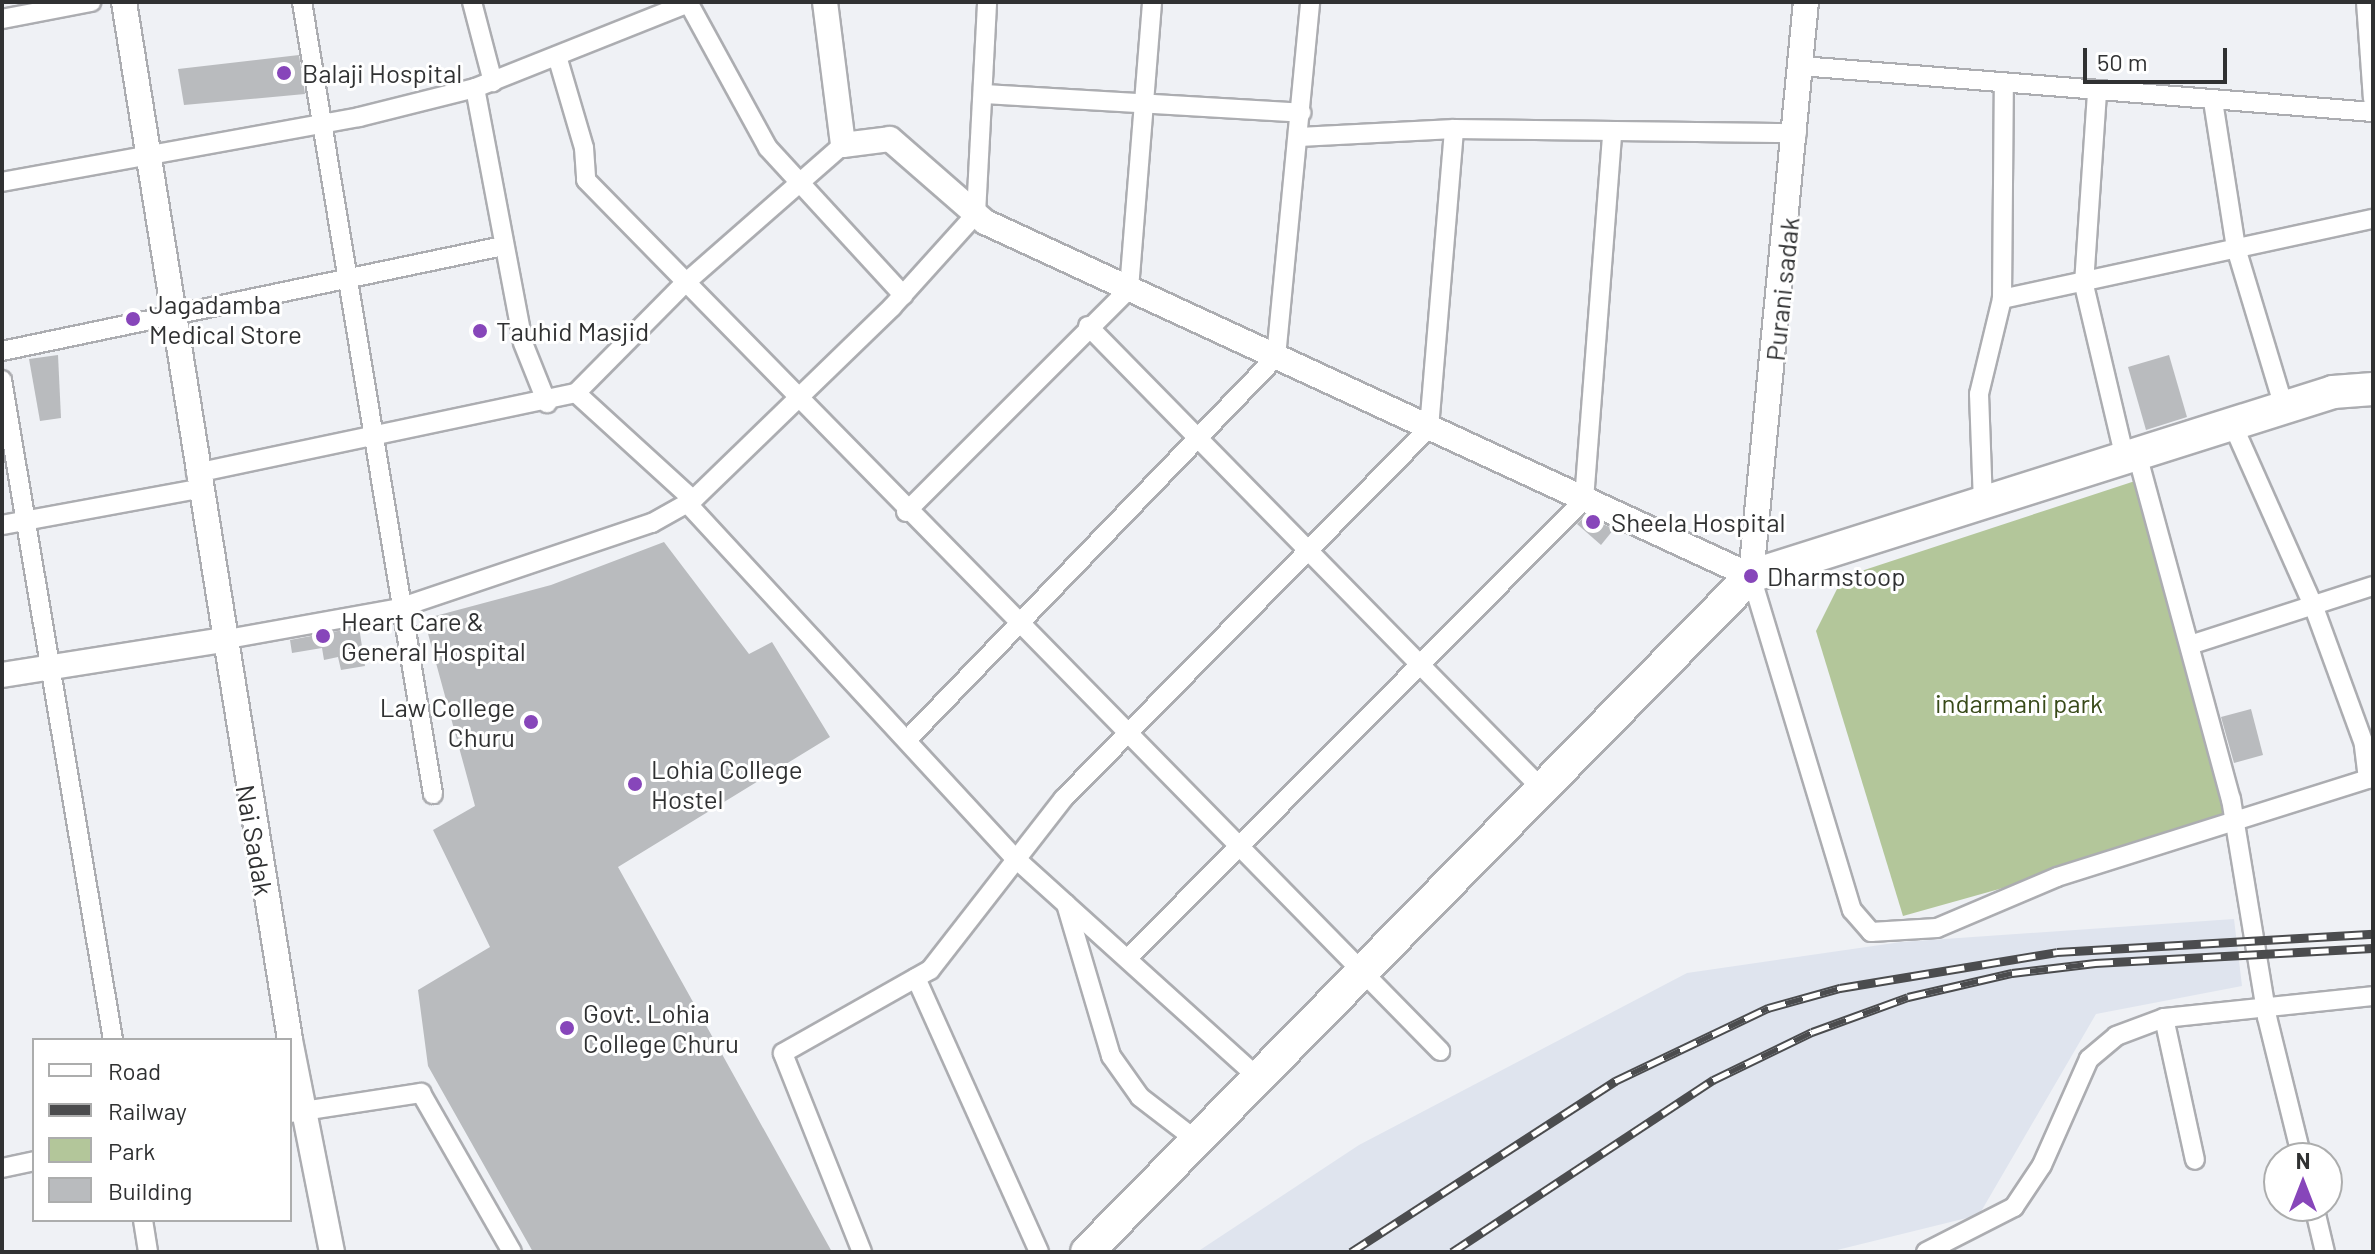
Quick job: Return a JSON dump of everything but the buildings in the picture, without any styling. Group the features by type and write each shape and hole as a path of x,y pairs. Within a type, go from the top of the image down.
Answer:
{"highway":[{"path":"1087,1252 1200,1143 1751,576 2284,407 2373,389"}],"main road":[{"name":"Nai Sadak","path":"124,2 222,640 290,1038"},
{"path":"825,2 843,145 890,139 976,214 1129,289 1751,576"},
{"name":"Purani sadak","path":"1751,576 1797,133 1806,2"},
{"path":"2,675 222,640"},
{"name":"Nai Sadak","path":"292,1061 297,1112 332,1252"}],"street":[{"path":"2,19 91,2"},
{"path":"302,2 352,278 399,608 433,794"},
{"path":"472,2 503,246 523,343 547,403"},
{"path":"222,640 399,608 652,523 690,502 903,295 976,214 985,94 987,2"},
{"path":"906,512 1088,326 1129,289 1152,2"},
{"path":"907,740 1016,623 1276,357 1310,2"},
{"path":"2366,2 2373,99"},
{"path":"2,182 322,124 484,85 689,3 768,148 802,180 903,295"},
{"path":"557,56 584,148 586,180 796,401 1235,848 1440,1051"},
{"path":"1801,66 2097,93 2373,112"},
{"path":"1983,503 1979,394 2002,299 2004,85"},
{"path":"2097,93 2084,285 2131,456 2190,645 2235,821 2264,1003 2298,1142"},
{"path":"985,94 1301,113"},
{"path":"2213,101 2236,248 2284,407"},
{"path":"1299,137 1454,129 1797,133"},
{"path":"862,1252 783,1053 930,970 1063,799 1130,740 1429,428 1454,129"},
{"path":"1127,959 1584,500 1612,132"},
{"path":"2,525 197,481 375,436 547,403 576,393 684,284 843,145"},
{"path":"2002,299 2084,285 2373,219"},
{"path":"2,351 503,246"},
{"path":"1088,326 1542,789"},
{"path":"2,380 113,1038"},
{"path":"576,393 690,502 1015,858 1261,1080"},
{"path":"1751,576 1852,910 1871,932 1937,928 2057,877 2368,779 2364,744 2313,605 2232,423"},
{"path":"2190,645 2373,586"},
{"path":"1066,904 1111,1056 1140,1097 1200,1143"},
{"path":"916,978 1039,1252"},
{"path":"1926,1252 2014,1207 2089,1059 2116,1036 2164,1018 2264,1003 2373,996"},
{"path":"2164,1018 2195,1160"},
{"path":"297,1112 421,1093 512,1252"},
{"path":"2,1168 32,1161"},
{"path":"143,1222 148,1252"},
{"path":"2318,1222 2325,1252"}],"shaded area":[{"path":"2234,919 2242,986 2096,1014 1979,1215 1829,1252 1197,1252 1359,1145 1687,973 1901,942"}],"green space":[{"name":"indarmani park","path":"2135,481 2238,822 1903,916 1816,631 1843,577"}],"railway":[{"path":"1351,1252 1615,1081 1768,1008 1840,988 2057,952 2373,934"},
{"path":"1452,1252 1713,1080 1812,1032 1908,997 2012,973 2095,963 2373,948"}],"place":[{"name":"Balaji Hospital","path":"284,73"},
{"name":"Jagadamba Medical Store","path":"133,319"},
{"name":"Tauhid Masjid","path":"480,331"},
{"name":"Sheela Hospital","path":"1593,522"},
{"name":"Dharmstoop","path":"1751,576"},
{"name":"Heart Care & General Hospital","path":"323,636"},
{"name":"Law College Churu","path":"531,722"},
{"name":"Lohia College Hostel","path":"635,784"},
{"name":"Govt. Lohia College Churu","path":"567,1028"}]}
